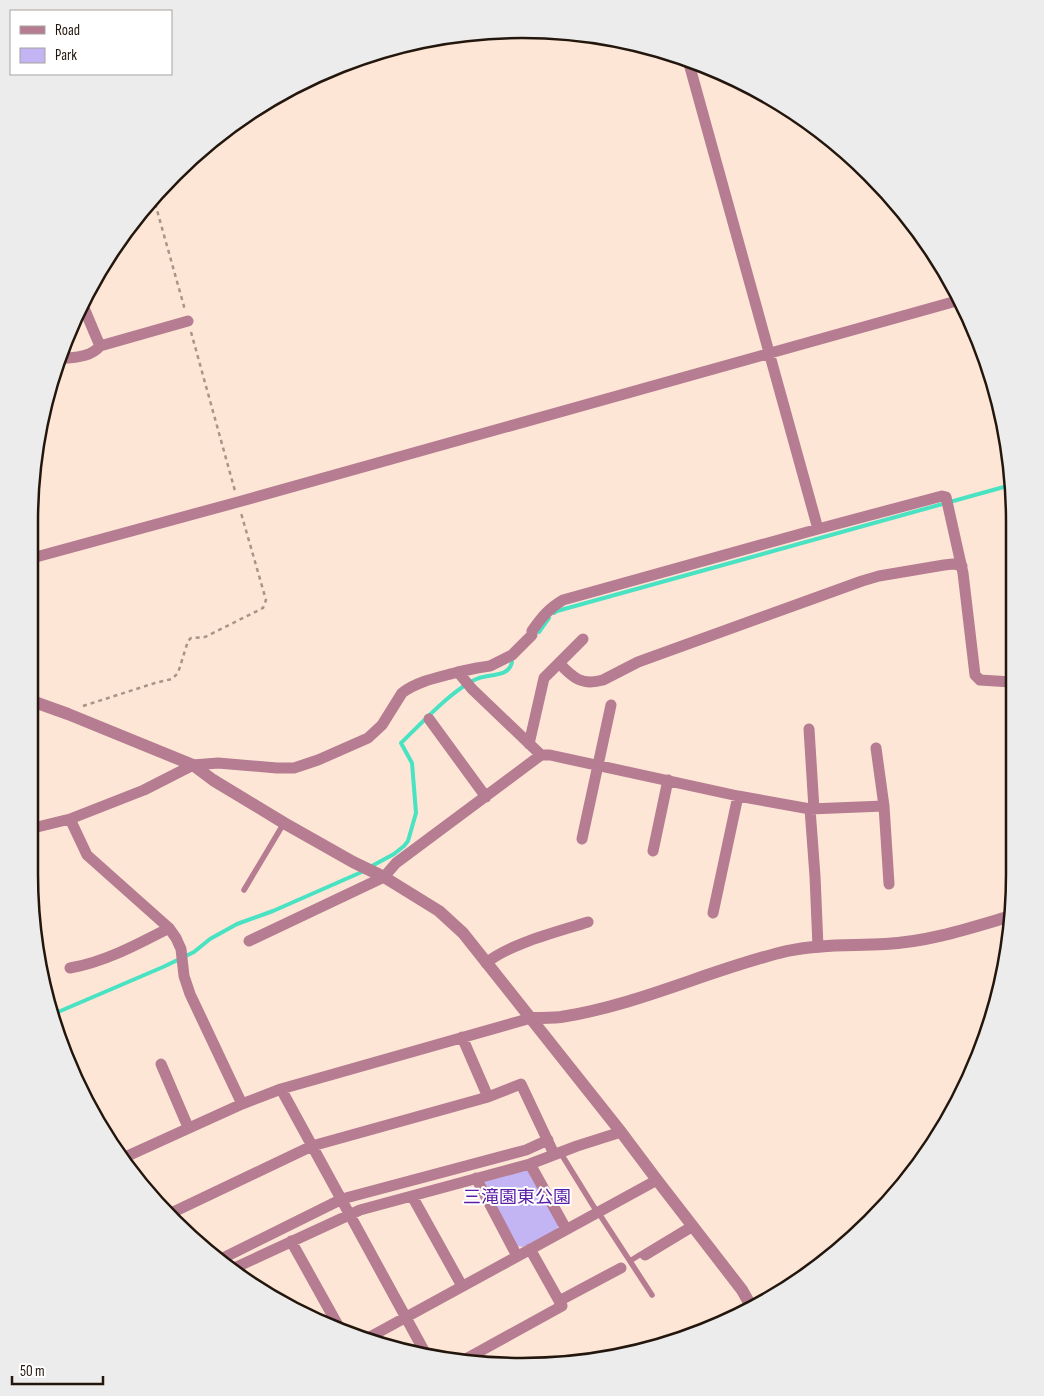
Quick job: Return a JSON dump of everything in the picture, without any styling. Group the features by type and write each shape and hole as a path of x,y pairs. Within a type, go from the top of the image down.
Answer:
{"street":[{"path":"690,68 818,529"},
{"path":"38,554 238,502 954,302"},
{"path":"85,311 100,346"},
{"path":"66,358 91,353 100,346 188,321"},
{"path":"38,827 70,819 144,790 194,764 218,763 294,768 318,760 368,738 382,725 402,694 407,690 431,680 460,675 477,668 490,666 512,655 532,634 544,613 553,605 563,600 942,496 946,497 962,566 975,675 980,680 1006,682"},
{"path":"559,663 569,674 583,682 597,682 638,662 862,581 879,576 944,565 962,566"},
{"path":"529,744 544,678 583,639"},
{"path":"460,675 472,689 541,755"},
{"path":"38,703 194,764 213,780 284,823 380,874 439,911 463,933 531,1018 621,1132 742,1290 749,1302"},
{"path":"582,839 611,705"},
{"path":"429,719 486,797"},
{"path":"809,730 818,946"},
{"path":"876,748 884,806 890,884"},
{"path":"249,941 380,874 541,755 550,755 738,796 812,809 884,806"},
{"path":"653,851 668,780"},
{"path":"713,912 738,796"},
{"path":"70,819 87,855 169,928 176,938 181,949 184,976 190,994 242,1104"},
{"path":"128,1156 188,1127 281,1089 531,1018 560,1017 596,1010 754,960 789,951 818,946 909,942 936,937 1004,918"},
{"path":"486,963 497,954 588,922"},
{"path":"70,968 98,961 169,928"},
{"path":"462,1038 488,1097"},
{"path":"161,1064 188,1127"},
{"path":"174,1212 312,1146 488,1097 521,1084 548,1140 557,1153"},
{"path":"281,1089 422,1348"},
{"path":"240,1267 349,1214 530,1164 621,1132"},
{"path":"225,1257 342,1200 526,1150 548,1140"},
{"path":"530,1164 566,1229"},
{"path":"476,1178 517,1256"},
{"path":"373,1335 656,1180"},
{"path":"412,1196 462,1286"},
{"path":"645,1255 693,1226"},
{"path":"291,1241 336,1322"},
{"path":"473,1355 562,1306 530,1250"},
{"path":"559,1301 625,1264"}],"lane":[{"path":"244,890 284,823"},
{"path":"557,1153 598,1212 625,1264 652,1295"},
{"path":"625,1264 642,1254 645,1255"}],"path":[{"path":"68,714 74,709 172,679 178,672 188,641 191,638 205,637 263,608 266,600 156,206"}],"green space":[{"name":"三滝園東公園","path":"525,1169 530,1170 559,1223 557,1230 523,1247 517,1246 483,1183 486,1180"}],"waterway":[{"path":"554,613 1005,487"},
{"path":"539,632 549,618"},
{"path":"370,867 394,854 404,846 408,841 416,813 412,763 401,743 452,695 474,680 508,670 512,662"},
{"path":"58,1012 194,952 210,939 237,924 273,911 364,871"}]}
